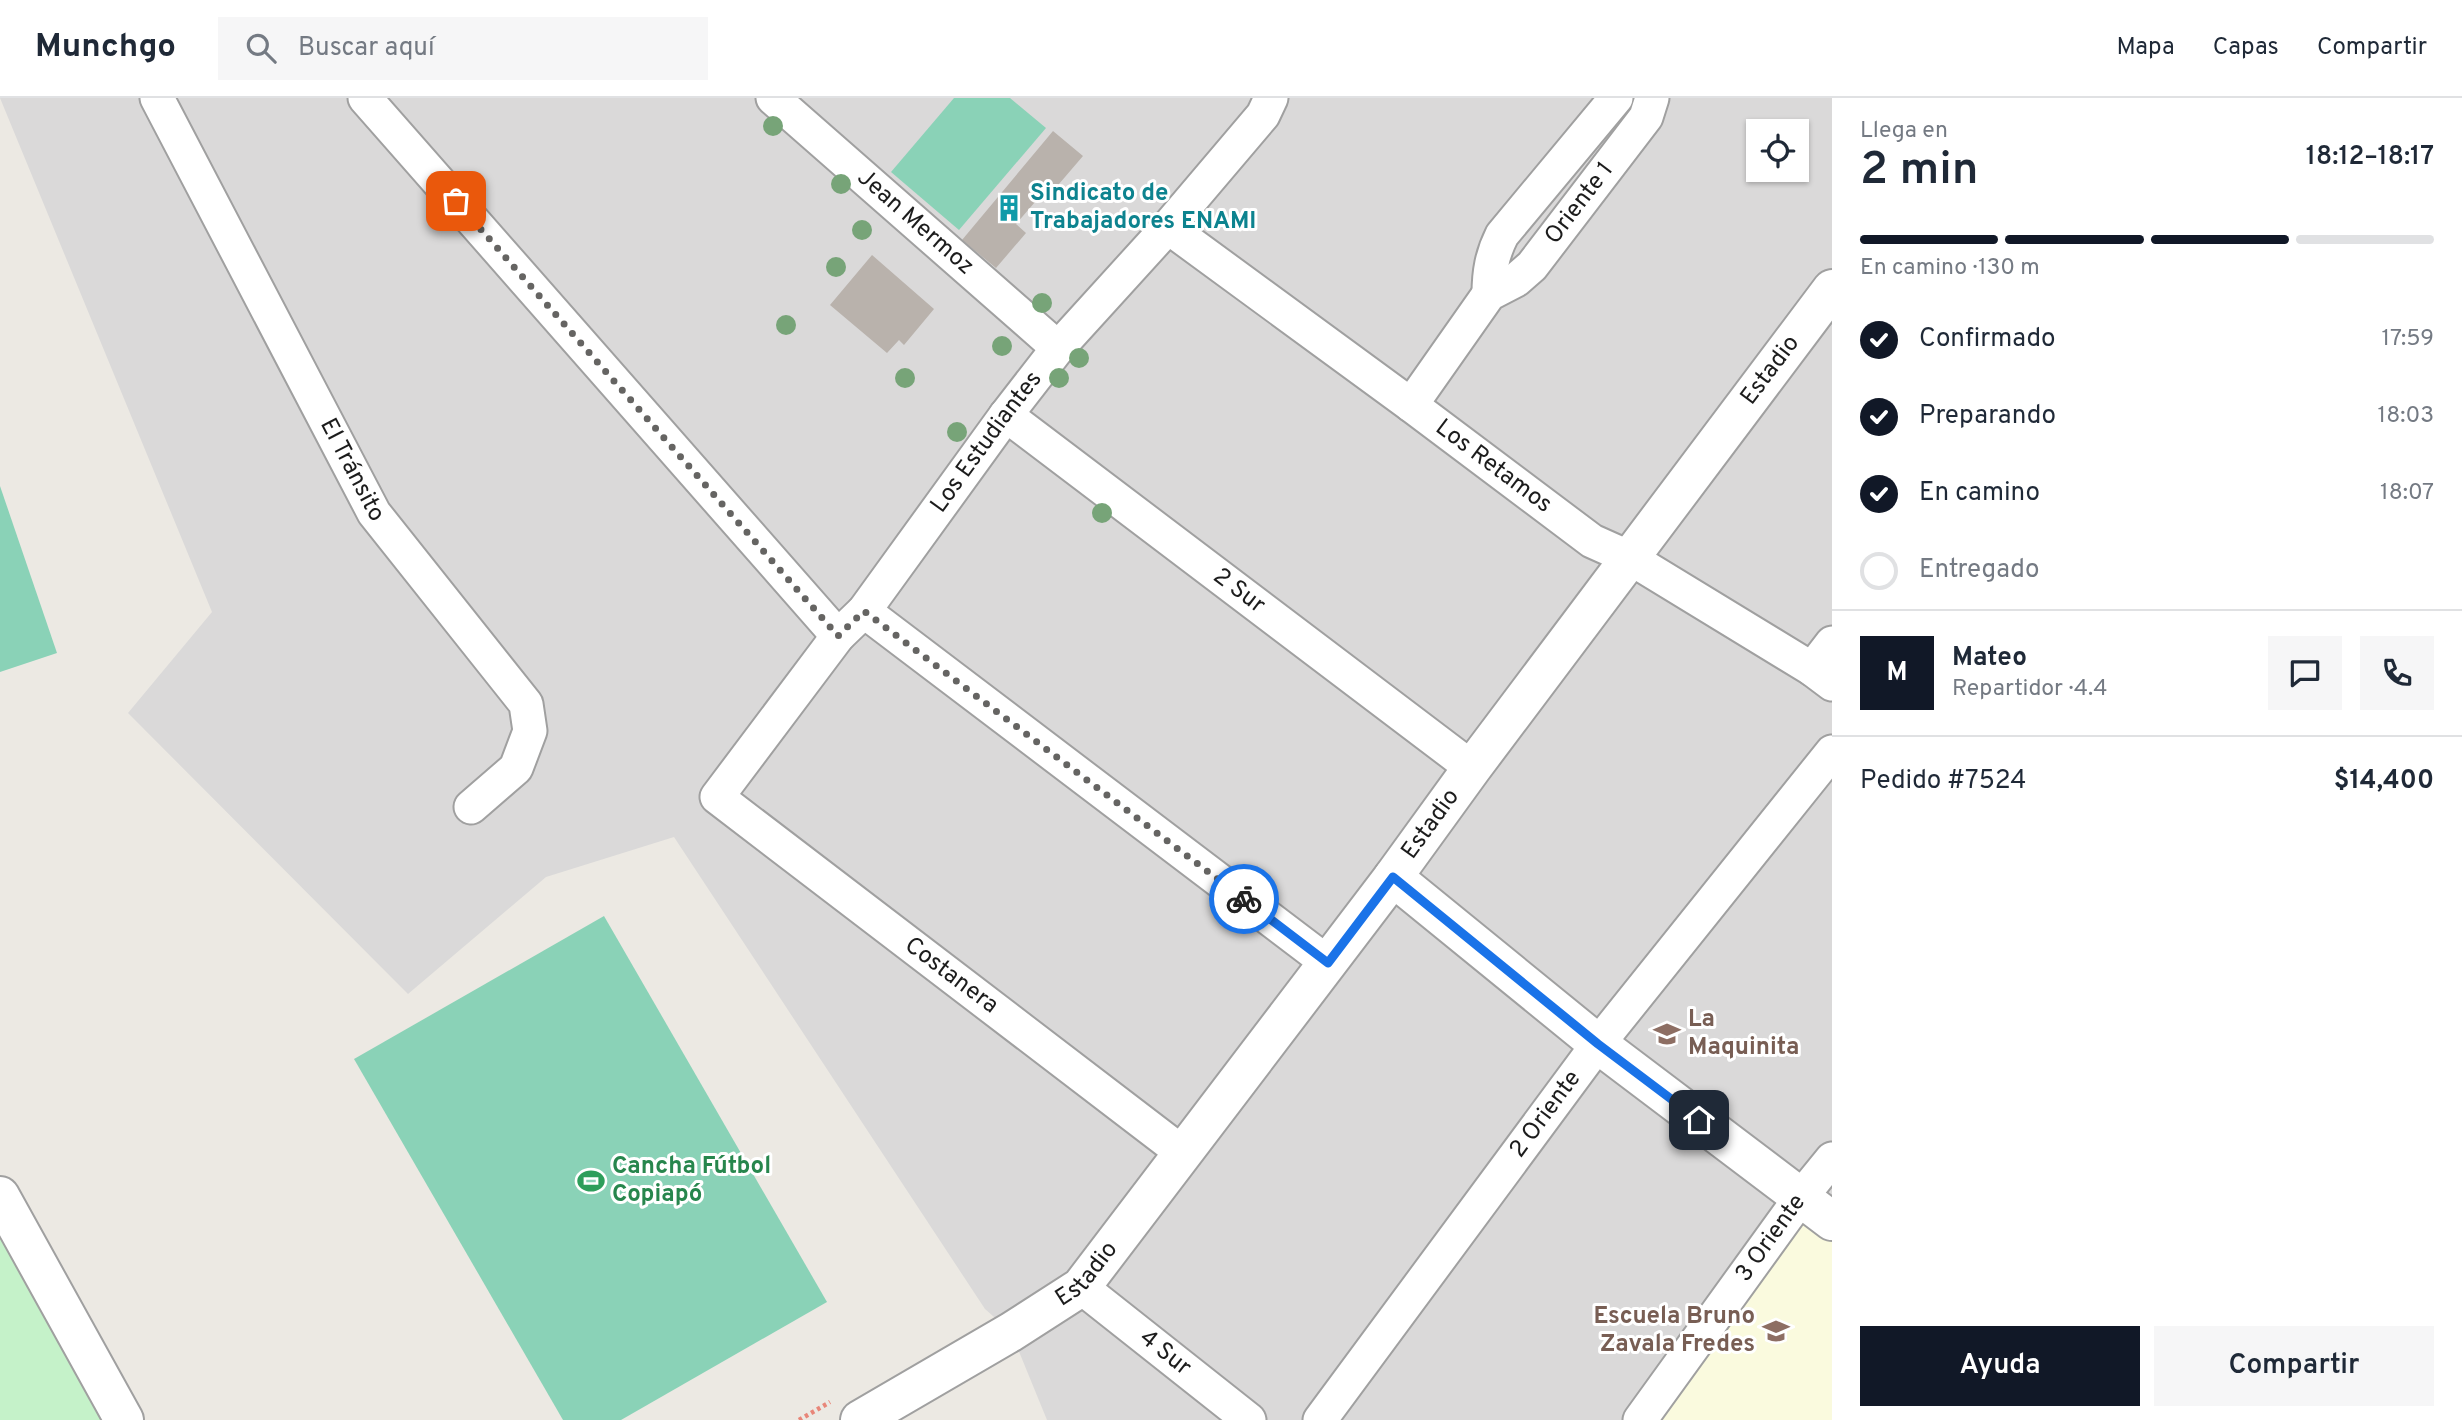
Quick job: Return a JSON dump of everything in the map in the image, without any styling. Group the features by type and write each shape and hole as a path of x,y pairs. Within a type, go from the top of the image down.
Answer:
{"street":[{"name":"El Tránsito","path":"157,98 374,513 526,704 530,731 516,768 471,807"},
{"path":"365,98 838,636"},
{"name":"Jean Mermoz","path":"773,98 1058,348"},
{"name":"Los Estudiantes","path":"717,797 838,636 864,611 1058,348 1168,227 1263,115 1271,98"},
{"name":"Oriente 1","path":"1489,294 1489,272 1493,254 1502,235 1616,98"},
{"name":"Oriente 1","path":"1411,405 1489,294 1516,280 1532,265 1646,117 1652,98"},
{"name":"Los Retamos","path":"1168,227 1592,541 1630,558 1825,665"},
{"name":"Estadio","path":"847,1409 1011,1332 1081,1287 1393,877 1832,289"},
{"name":"2 Sur","path":"1006,415 1472,768"},
{"path":"864,611 1328,963"},
{"name":"2 Oriente","path":"1320,1420 1598,1044 1832,752"},
{"name":"Costanera","path":"717,797 1184,1154"},
{"path":"1393,877 1598,1044 1832,1221"},
{"name":"3 Oriente","path":"1640,1420 1801,1197 1832,1159"},
{"path":"0,1196 124,1420"},
{"name":"4 Sur","path":"1081,1287 1249,1420"}],"path":[{"path":"799,1420 847,1409"}],"shaded area":[{"path":"0,98 1832,98 1832,1420 1047,1420 1011,1332 985,1309 674,837 546,877 408,994 128,713 212,612"},
{"name":"Escuela Bruno Zavala Fredes","path":"1800,1218 1832,1242 1832,1420 1657,1420"}],"green space":[{"path":"954,98 1010,98 1046,128 959,230 891,172"},
{"path":"0,486 57,653 0,672"},
{"name":"Cancha Fútbol Copiapó","path":"604,916 827,1302 621,1420 563,1420 354,1059"},
{"path":"0,1233 102,1420 0,1420"}],"building":[{"name":"Sindicato de Trabajadores ENAMI","path":"1053,131 1083,156 1053,191 1048,187 1016,224 1026,233 996,268 962,240"},
{"path":"872,255 934,309 904,345 899,340 887,353 830,305"}],"way so far":[{"path":"456,201 838,636 864,611 1244,899"}],"place":[{"name":"Sindicato de Trabajadores ENAMI","path":"1009,208"},
{"name":"La Maquinita","path":"1667,1034"},
{"name":"Cancha Fútbol Copiapó","path":"591,1181"},
{"name":"Escuela Bruno Zavala Fredes","path":"1776,1331"}],"route":[{"path":"1244,899 1328,963 1393,877 1598,1044 1699,1120"}]}
